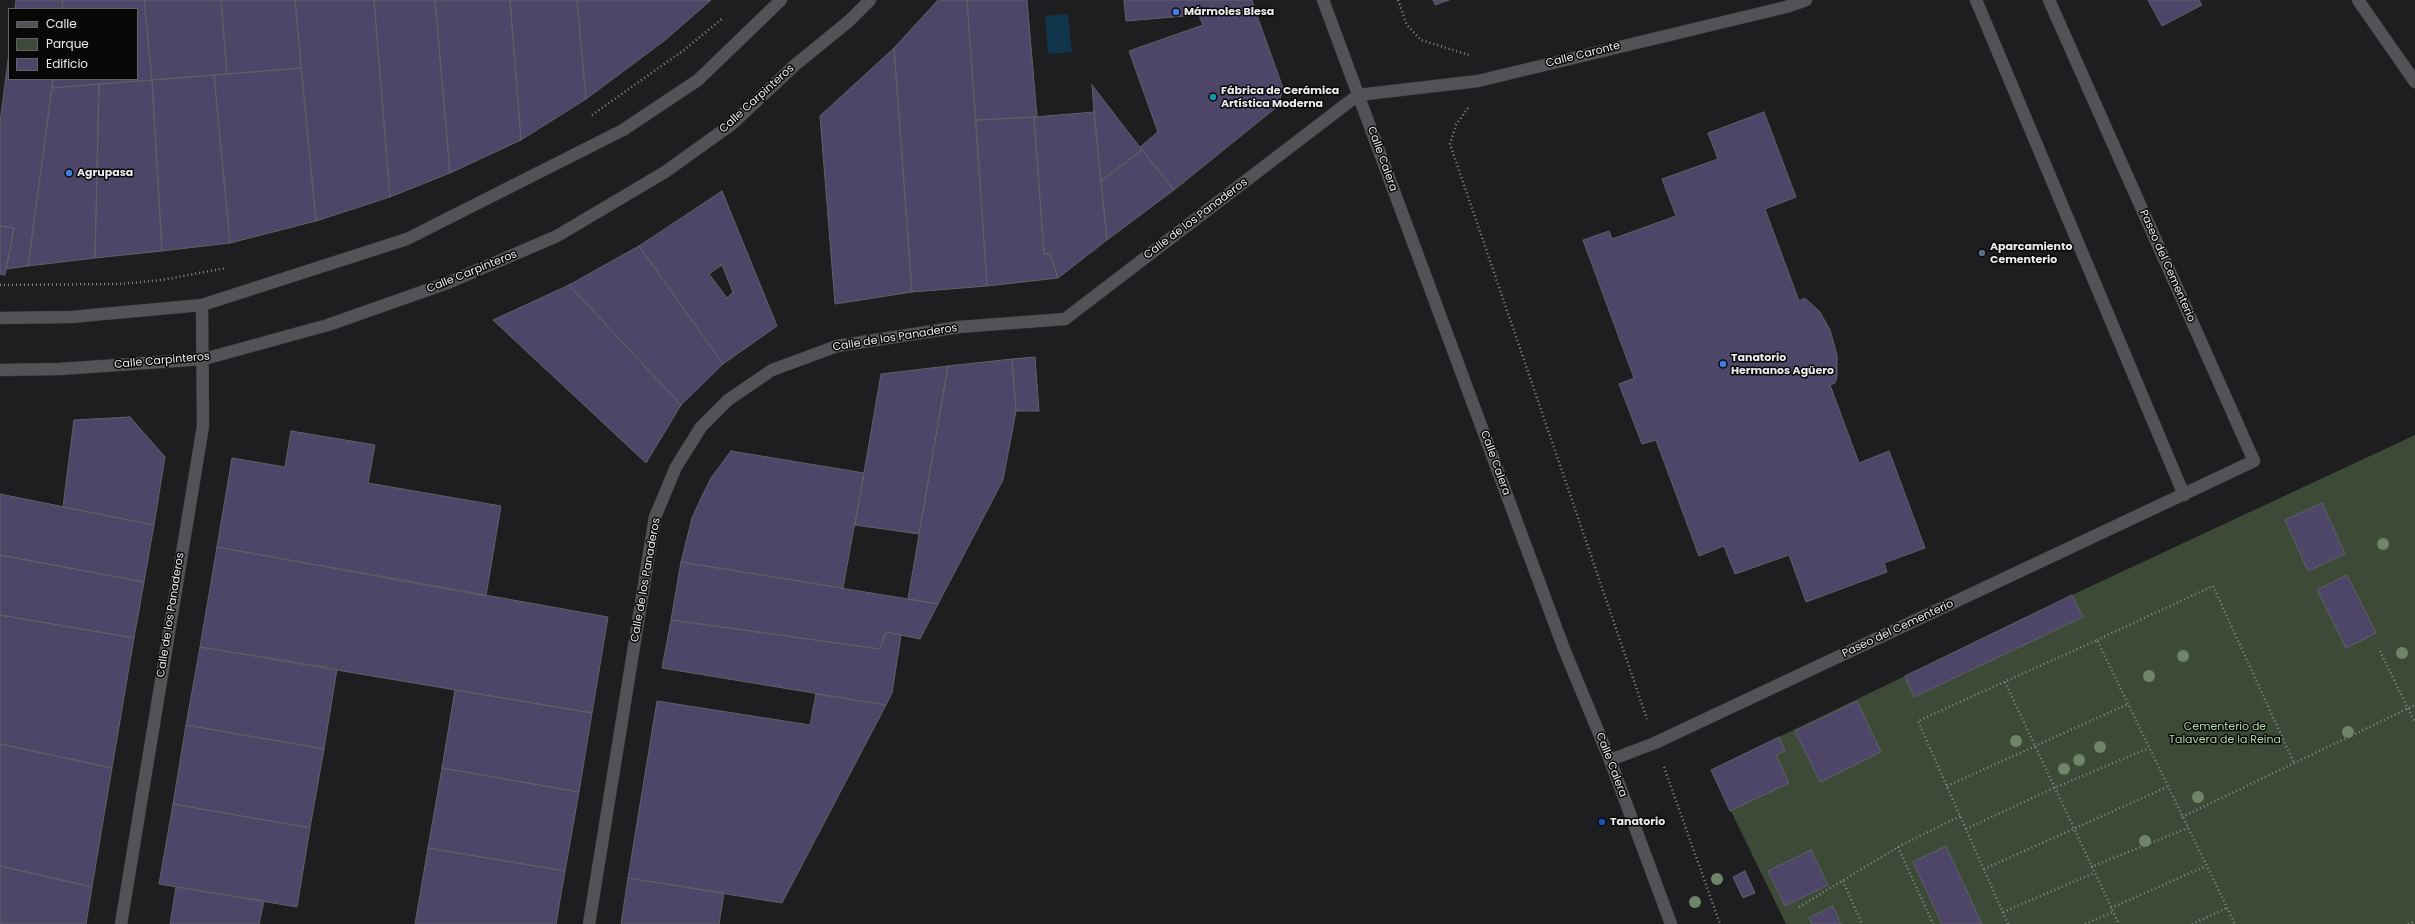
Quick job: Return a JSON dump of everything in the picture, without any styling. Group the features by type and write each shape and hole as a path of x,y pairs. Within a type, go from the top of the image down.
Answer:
{"street":[{"path":"0,318 71,317 202,305 407,239 623,130 698,80 781,0"},
{"name":"Calle Carpinteros","path":"0,370 60,370 204,359 328,325 450,282 557,236 665,172 732,124 795,65 849,21 870,0"},
{"name":"Calle Calera","path":"1323,0 1564,649 1610,760 1671,924"},
{"name":"Calle Caronte","path":"1358,94 1478,81 1786,7 1806,0"},
{"path":"1976,0 2184,495"},
{"name":"Paseo del Cementerio","path":"1610,760 1655,743 2254,461 2049,0"},
{"path":"2358,0 2415,82"},
{"name":"Calle de los Panaderos","path":"589,924 656,517 676,467 701,427 728,400 772,370 837,346 959,327 1065,319 1358,94"},
{"name":"Calle de los Panaderos","path":"120,924 203,426 204,359 202,305"}],"path":[{"path":"1398,0 1407,25 1420,40 1470,55 1478,81 1474,100 1456,125 1450,144 1655,743 1720,924"},
{"path":"590,116 684,50 726,15"},
{"path":"0,285 119,284 162,280 232,267"},
{"path":"2008,924 1918,721 2213,586 2294,762"},
{"path":"2096,640 2235,924"},
{"path":"2380,651 2415,723"},
{"path":"2005,682 2119,924"},
{"path":"1947,786 2128,704"},
{"path":"2182,817 2415,705"},
{"path":"1966,829 2054,788 2149,748"},
{"path":"1984,869 2167,786"},
{"path":"1799,907 1898,847 1960,816"},
{"path":"2092,867 2188,828"},
{"path":"1898,847 1933,924"},
{"path":"2111,908 2206,866"},
{"path":"2003,912 2094,873"},
{"path":"1843,881 1862,924"},
{"path":"2192,924 2227,908"},
{"path":"2085,924 2113,912"},
{"path":"2408,924 2415,921"}],"green space":[{"name":"Cementerio de Talavera de la Reina","path":"2415,435 2415,924 1786,924 1711,770 2072,595"}],"water":[{"path":"1068,14 1072,52 1048,54 1045,16"}],"building":[{"path":"16,0 63,0 62,8 15,8"},
{"path":"63,0 144,0 152,80 52,88 53,80 138,80 138,8 62,8"},
{"path":"144,0 221,0 227,74 152,80"},
{"path":"221,0 295,0 301,68 227,74"},
{"path":"295,0 374,0 390,197 316,221"},
{"path":"374,0 435,0 450,173 390,197"},
{"path":"435,0 510,0 521,140 450,173"},
{"path":"510,0 577,0 586,99 521,140"},
{"path":"577,0 711,0 664,41 586,99"},
{"path":"938,0 967,0 987,286 912,292 894,48"},
{"path":"967,0 1027,0 1037,117 976,120"},
{"name":"Mármoles Blesa","path":"1124,0 1252,0 1255,10 1126,21"},
{"path":"1433,0 1449,0 1435,5"},
{"path":"2148,0 2199,0 2202,5 2162,26"},
{"name":"Fábrica de Cerámica Artística Moderna","path":"1255,10 1283,88 1278,106 1174,190 1140,147 1158,132 1129,51 1203,25 1199,15"},
{"path":"894,48 912,292 835,304 820,116"},
{"path":"8,61 8,80 53,80 28,266 6,269 14,228 0,226 0,123"},
{"path":"301,68 316,221 230,243 214,75"},
{"path":"214,75 230,243 162,251 152,80"},
{"path":"152,80 162,251 95,258 99,84"},
{"name":"Agrupasa","path":"99,84 95,258 28,266 52,88"},
{"path":"1092,85 1142,150 1101,181 1094,112"},
{"path":"1094,112 1107,240 1058,278 1050,254 1044,254 1034,117"},
{"path":"1764,112 1796,197 1765,209 1799,301 1805,298 1820,312 1830,330 1837,355 1837,377 1835,383 1830,385 1859,463 1889,451 1925,548 1884,563 1887,572 1806,602 1789,555 1735,574 1724,546 1699,556 1656,440 1642,444 1619,384 1634,378 1583,240 1609,231 1612,239 1676,216 1662,179 1718,159 1708,133"},
{"path":"1034,117 1044,254 1050,254 1058,278 987,286 976,120"},
{"path":"1142,150 1174,190 1107,240 1101,181"},
{"path":"722,191 777,326 723,364 639,246","holes":["722,265 733,292 727,298 709,274"]},
{"path":"0,226 14,228 5,275 0,274"},
{"path":"639,246 723,364 681,405 569,285"},
{"path":"569,285 681,405 646,463 493,320"},
{"path":"1035,357 1039,411 1016,411 1012,359"},
{"path":"1012,359 1016,411 1003,480 938,604 908,599 948,366"},
{"path":"948,366 919,534 855,525 881,374"},
{"path":"130,417 165,457 154,525 63,507 74,420"},
{"path":"291,431 375,445 368,483 501,506 486,596 217,547 232,458 285,467"},
{"path":"731,451 864,473 843,588 681,562 692,518 711,478"},
{"path":"0,494 154,525 144,582 0,555"},
{"path":"2322,503 2345,554 2308,571 2285,520"},
{"path":"217,547 608,617 592,713 200,647"},
{"path":"0,555 144,582 134,638 0,615"},
{"path":"681,562 938,604 920,639 886,632 880,649 671,620"},
{"path":"2347,575 2376,633 2346,648 2317,590"},
{"path":"2072,595 2083,617 1914,697 1905,676"},
{"path":"0,615 134,638 112,768 0,744"},
{"path":"671,620 880,649 886,632 901,635 892,693 886,705 662,668"},
{"path":"200,647 337,669 324,749 186,725"},
{"path":"455,690 592,713 579,792 442,768"},
{"path":"816,694 886,705 782,903 628,878 657,701 810,725"},
{"path":"1857,701 1881,752 1820,782 1795,731"},
{"path":"186,725 324,749 310,828 173,804"},
{"path":"1779,737 1785,751 1776,755 1789,783 1730,811 1711,770"},
{"path":"0,744 112,768 92,887 0,866"},
{"path":"442,768 579,792 565,871 428,848"},
{"path":"173,804 310,828 297,907 159,884"},
{"path":"1946,846 1982,924 1942,924 1913,862"},
{"path":"428,848 565,871 556,924 415,924"},
{"path":"1811,850 1828,885 1785,906 1768,871"},
{"path":"0,866 92,887 86,924 0,924"},
{"path":"1745,871 1755,893 1743,898 1733,877"},
{"path":"628,878 724,893 719,924 621,924"},
{"path":"176,887 264,901 259,924 170,924"},
{"path":"1833,906 1841,924 1812,924 1809,918"}],"place":[{"name":"Mármoles Blesa","path":"1176,12"},
{"name":"Fábrica de Cerámica Artística Moderna","path":"1213,97"},
{"name":"Agrupasa","path":"69,173"},
{"name":"Aparcamiento Cementerio","path":"1982,253"},
{"name":"Tanatorio Hermanos Agüero","path":"1723,364"},
{"name":"Tanatorio","path":"1602,822"}]}
